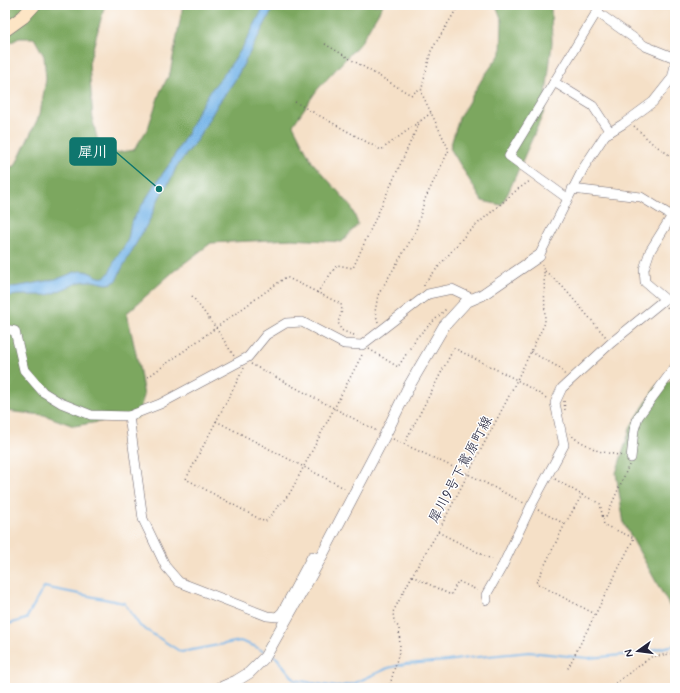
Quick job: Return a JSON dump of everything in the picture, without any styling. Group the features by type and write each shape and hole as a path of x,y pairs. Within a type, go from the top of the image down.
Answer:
{"main road":[{"path":"5,30 23,17 34,5"}],"street":[{"path":"567,198 509,156 599,8 645,46 675,58"},
{"path":"220,688 249,673 265,657 385,435 409,386 444,326 466,302 482,295 539,256 565,205 567,198 592,153 605,135 653,102 673,79 675,65"},
{"path":"554,82 592,106 610,132"},
{"path":"487,598 531,506 564,445 560,402 562,388 611,343 665,299 645,282 644,269 650,251 674,214 641,197 572,189"},
{"path":"5,329 15,331 24,370 43,392 61,403 91,415 129,416 160,404 244,360 266,335 286,323 302,322 344,344 362,345 428,294 452,289 473,299"},
{"path":"631,458 634,430 638,417 675,367"},
{"path":"129,416 143,519 166,567 179,582 267,616 277,617 282,612 312,556 319,559"}],"path":[{"path":"380,332 375,312 378,295 415,233 425,199 449,150 421,92 431,51 459,5"},
{"path":"325,44 411,95 422,88"},
{"path":"295,102 381,150 431,113"},
{"path":"628,120 652,143 675,159"},
{"path":"317,293 337,265 353,268 420,121"},
{"path":"426,296 424,284 467,233 518,189 537,176"},
{"name":"犀川9号下鴛原町線","path":"392,688 390,685 400,648 399,628 394,621 393,612 438,532 506,402 545,322 544,271 539,256"},
{"path":"544,271 562,286 611,343"},
{"path":"148,377 286,277 341,304 342,311 338,322 341,330 357,336"},
{"path":"192,296 216,328 244,360 385,435 468,474 565,524"},
{"path":"663,301 675,316"},
{"path":"362,345 398,367 417,337 450,306"},
{"path":"244,360 216,421 186,479 265,522 290,493 364,351 362,345"},
{"path":"404,444 454,348 560,402 566,416"},
{"path":"531,352 560,368 569,382"},
{"path":"216,421 354,493"},
{"path":"568,431 574,438 598,451 631,458 606,516 602,516"},
{"path":"548,475 582,496 600,503 604,525 634,538 567,670"},
{"path":"582,496 565,524 536,583 595,614"},
{"path":"438,532 503,565"},
{"path":"412,576 451,595 458,581 487,598"},
{"path":"609,688 651,657 675,653"}],"green space":[{"path":"5,5 107,5 104,8 89,63 93,121 101,155 134,150 148,128 160,92 170,73 183,5 383,5 361,42 317,90 293,125 312,162 351,206 358,224 342,242 292,239 211,243 174,271 127,313 144,396 137,418 110,420 74,426 44,415 5,411 5,168 15,166 40,114 46,79 44,56 34,38 19,38 5,46"},
{"path":"496,5 551,5 552,43 544,112 508,193 501,205 482,201 450,148 459,118 482,79 501,53 502,21"},
{"path":"675,379 675,616 624,524 616,473 631,426 657,385"}],"water":[{"path":"265,5 275,5 235,80 218,104 197,140 176,167 172,177 159,198 150,219 116,281 107,284 85,281 51,294 17,295 5,297 5,288 60,278 78,271 86,271 98,277 108,275 115,260 127,242 132,221 169,165 211,90 243,47"}],"waterway":[{"path":"5,625 26,619 44,587 124,603 140,626 181,652 240,641 263,651"},
{"path":"271,654 277,658 295,680 337,687 355,683 388,668 405,664 529,652 588,658 634,654 675,645"}],"place":[{"name":"犀川","path":"159,189"}]}
